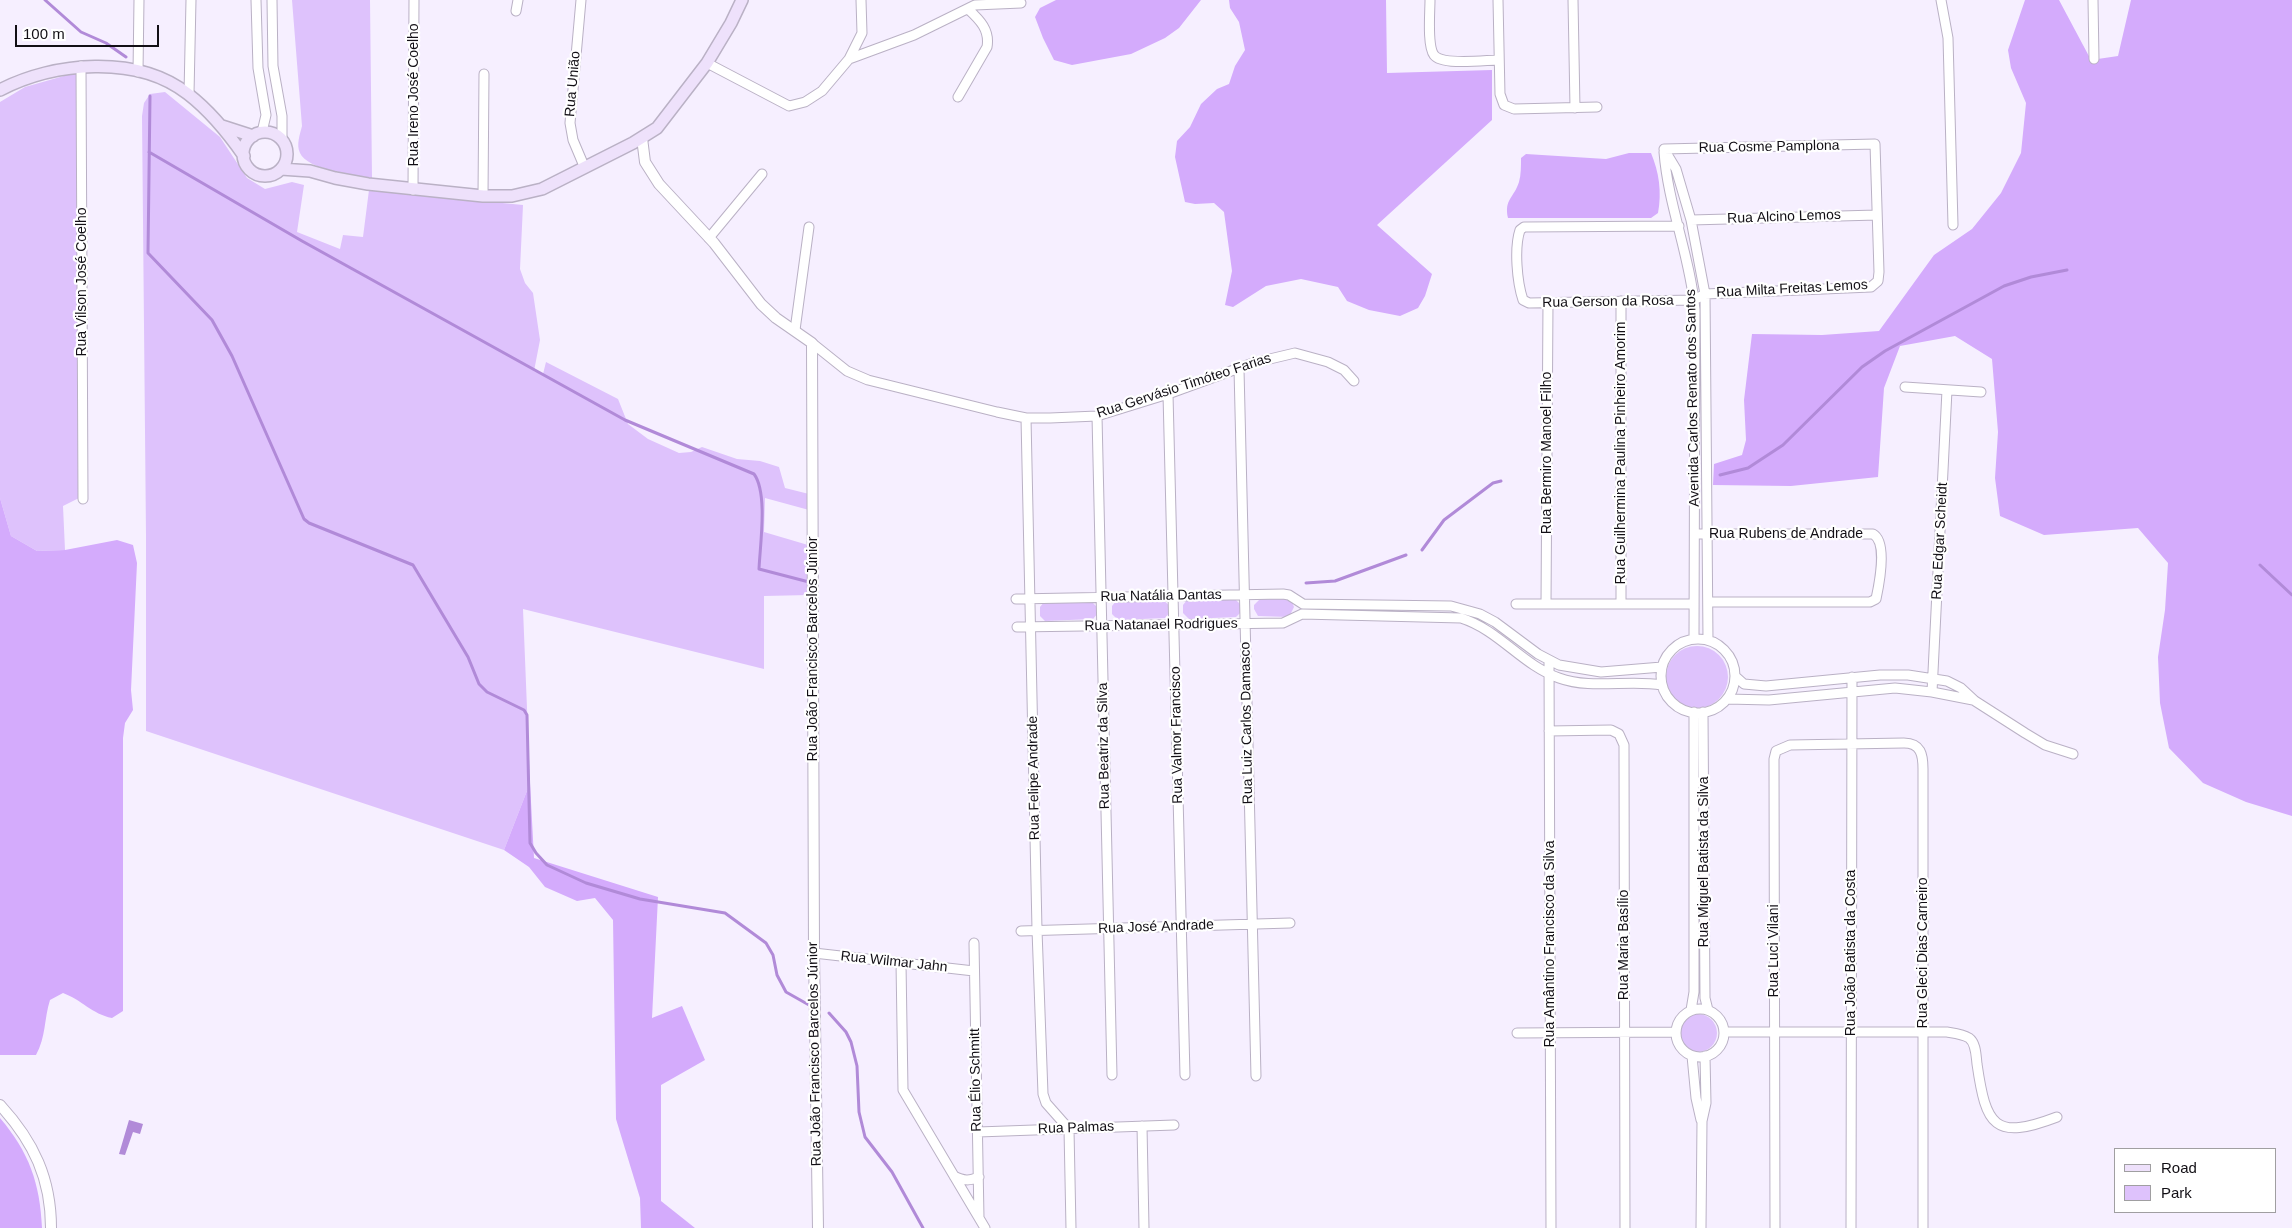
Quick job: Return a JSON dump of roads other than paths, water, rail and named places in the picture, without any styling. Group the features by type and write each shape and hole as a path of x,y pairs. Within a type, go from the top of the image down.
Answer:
{"main road":[{"path":"281,169 310,171 350,182 413,190 483,196 512,196 533,192 642,138 656,128 707,63 731,24 742,0"},
{"path":"0,90 35,76 81,66 101,66 138,72 170,83 188,94 222,126 244,156 248,167 258,174 270,175 281,169 285,163 284,144"},
{"path":"222,126 258,134 270,132 284,144 293,158 310,171"},
{"path":"244,156 246,144 258,134"}],"street":[{"path":"138,72 140,0"},
{"path":"188,94 191,0"},
{"path":"256,0 258,68 266,115 258,134"},
{"path":"272,0 274,66 282,116 284,144"},
{"name":"Rua Ireno José Coelho","path":"413,190 414,0"},
{"path":"516,11 518,0"},
{"name":"Rua União","path":"581,0 570,123 573,140 584,166"},
{"path":"707,63 789,106 795,106 822,91 850,59 862,33 861,0"},
{"path":"1430,0 1432,54 1438,59 1447,61 1499,60"},
{"path":"1498,0 1500,94 1504,105 1508,108 1597,107"},
{"path":"1572,0 1575,108"},
{"path":"1940,0 1948,38 1953,225"},
{"path":"2093,0 2094,59"},
{"path":"850,59 914,36 975,5 1021,3"},
{"path":"958,97 987,47 989,39 980,20 968,9"},
{"name":"Rua Vilson José Coelho","path":"81,66 83,499"},
{"path":"483,196 484,74"},
{"path":"642,138 645,162 652,176 709,238 761,304 776,318 812,343"},
{"name":"Rua Cosme Pamplona","path":"1664,149 1875,144 1877,215"},
{"name":"Avenida Carlos Renato dos Santos","path":"1664,149 1676,169 1691,220 1705,294 1709,534 1708,640"},
{"name":"Avenida Carlos Renato dos Santos","path":"1664,149 1666,173 1692,283 1694,300 1694,639"},
{"path":"709,238 762,174"},
{"name":"Rua Alcino Lemos","path":"1691,220 1877,215"},
{"name":"Rua Milta Freitas Lemos","path":"1705,294 1871,287 1878,281 1877,215"},
{"name":"Rua Gerson da Rosa","path":"1678,226 1528,226 1520,230 1518,239 1518,282 1523,300 1529,303 1694,300"},
{"path":"795,330 809,227"},
{"path":"1694,300 1705,294"},
{"name":"Rua Guilhermina Paulina Pinheiro Amorim","path":"1621,301 1622,604"},
{"name":"Rua Bermiro Manoel Filho","path":"1546,604 1548,303"},
{"name":"Rua Gervásio Timóteo Farias","path":"812,343 847,370 868,380 1026,418 1097,416 1168,394 1273,357 1295,353 1328,362 1344,370 1354,381"},
{"name":"Rua João Francisco Barcelos Júnior","path":"812,343 814,953 818,1228"},
{"name":"Rua Luiz Carlos Damasco","path":"1239,369 1256,1076"},
{"path":"1905,387 1980,392"},
{"name":"Rua Edgar Scheidt","path":"1932,692 1947,390"},
{"name":"Rua Valmor Francisco","path":"1168,394 1185,1075"},
{"name":"Rua Beatriz da Silva","path":"1097,416 1112,1075"},
{"name":"Rua Felipe Andrade","path":"1026,418 1037,930 1043,1094 1046,1103 1069,1129"},
{"name":"Rua Rubens de Andrade","path":"1695,534 1867,534 1877,536 1881,553 1876,599 1862,604 1708,602"},
{"name":"Rua Natália Dantas","path":"1016,599 1283,594 1302,604"},
{"path":"1662,667 1601,672 1571,668 1549,661 1495,622 1467,609 1441,606 1302,604 1302,614 1460,618 1483,627 1549,674 1584,683 1644,682 1662,685"},
{"path":"1516,604 1694,604"},
{"name":"Rua Natanael Rodrigues","path":"1018,627 1283,623 1302,614"},
{"path":"1694,639 1708,640 1717,644 1730,658 1735,676 1733,688 1727,699 1712,710 1698,712 1677,706 1671,701 1662,685 1662,667 1666,657 1683,642 1694,639"},
{"name":"Rua Amântino Francisco da Silva","path":"1549,661 1551,1228"},
{"path":"1735,676 1744,684 1766,686 1893,675 1933,678 1954,684 1976,701 2045,745 2073,754"},
{"name":"Rua João Batista da Costa","path":"1851,1228 1852,678"},
{"path":"1727,699 1769,700 1895,688 1932,692 1976,701"},
{"name":"Rua Miguel Batista da Silva","path":"1691,1010 1694,992 1698,712"},
{"name":"Rua Miguel Batista da Silva","path":"1698,712 1705,998 1708,1010"},
{"name":"Rua Maria Basílio","path":"1549,731 1611,730 1619,734 1622,739 1625,1228"},
{"name":"Rua Gleci Dias Carneiro","path":"1852,744 1910,743 1915,745 1921,753 1923,769 1924,1228"},
{"name":"Rua Luci Vilani","path":"1775,1228 1774,759 1776,752 1790,745 1852,744"},
{"name":"Rua José Andrade","path":"1021,930 1290,922"},
{"name":"Rua Élio Schmitt","path":"974,943 979,1218"},
{"name":"Rua Wilmar Jahn","path":"814,953 974,971"},
{"path":"901,963 903,1090 985,1228"},
{"path":"1700,1008 1708,1010 1719,1019 1724,1032 1718,1048 1705,1056 1692,1056 1680,1047 1676,1032 1680,1019 1691,1010 1700,1008"},
{"path":"1517,1033 1676,1032"},
{"path":"1724,1032 1947,1032 1970,1038 1975,1046 1979,1076 1988,1114 1996,1124 2012,1129 2032,1127 2058,1117"},
{"path":"1692,1056 1696,1098 1702,1121"},
{"path":"1701,1228 1702,1121 1706,1103 1705,1056"},
{"path":"0,1105 17,1126 39,1163 49,1194 51,1228"},
{"name":"Rua Palmas","path":"978,1132 1174,1125"},
{"path":"1142,1126 1144,1228"},
{"path":"1069,1129 1071,1228"},
{"path":"954,1176 964,1180 979,1177"}],"waterway":[{"path":"45,0 81,32 106,43 126,57"},
{"path":"150,96 148,253 212,320 232,356 304,519 309,523 413,565 468,657 479,684 487,692 524,710 527,715 530,843 536,853 547,865 586,883 640,899 725,913 766,943 773,955 777,975 786,992 809,1005"},
{"path":"149,152 302,241 625,420 754,474 761,493 762,506 759,569 809,582"},
{"path":"1720,475 1748,468 1783,445 1862,367 1885,351 2004,286 2031,277 2067,270"},
{"path":"1422,550 1444,520 1493,483 1501,481"},
{"path":"1306,583 1335,581 1406,555"},
{"path":"2260,565 2292,595"},
{"path":"829,1013 846,1032 851,1042 857,1066 859,1112 865,1137 892,1172 923,1228"}]}
